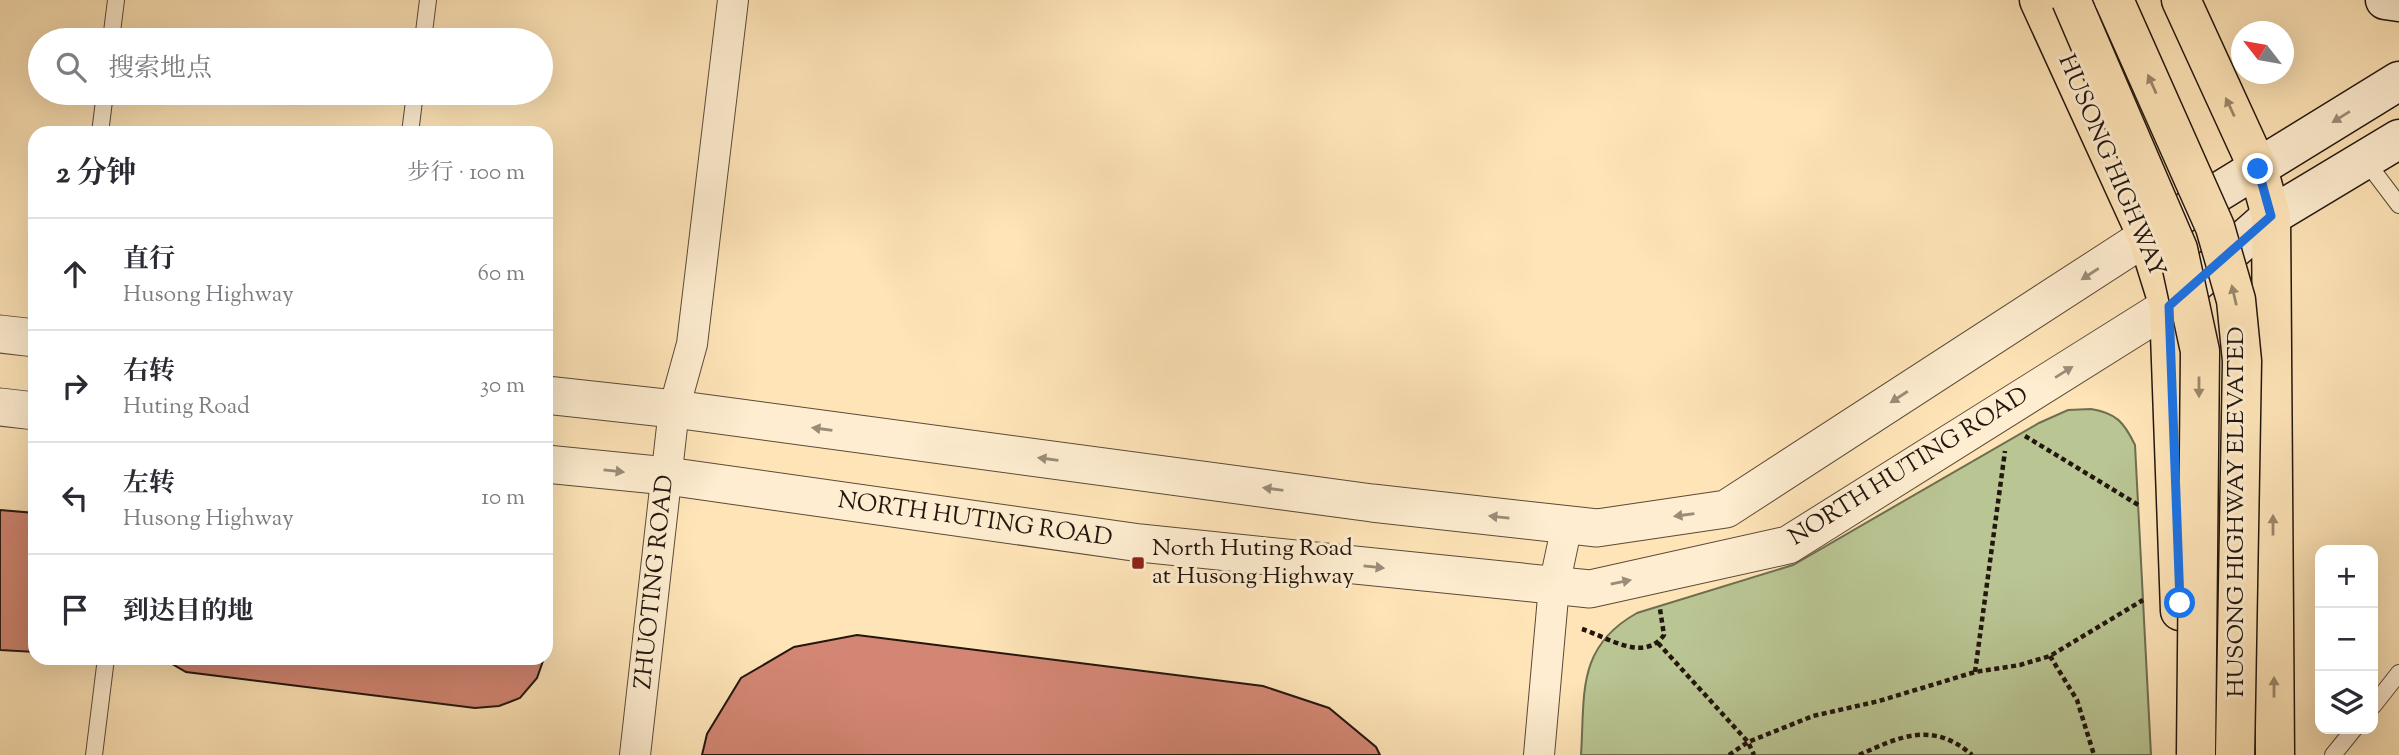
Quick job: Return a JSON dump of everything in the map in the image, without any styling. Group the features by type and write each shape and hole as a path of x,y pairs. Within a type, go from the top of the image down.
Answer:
{"main road":[{"name":"HUSONG HIGHWAY","path":"2039,0 2147,236 2169,306 2178,528 2182,755"},
{"name":"HUSONG HIGHWAY ELEVATED","path":"2071,0 2178,248 2200,351 2196,755"},
{"name":"HUSONG HIGHWAY ELEVATED","path":"2114,0 2215,227 2236,300 2242,360 2235,755"},
{"path":"2181,0 2258,169 2271,216 2275,755"},
{"path":"2385,0 2399,2"},
{"path":"2147,236 2399,81"},
{"path":"2169,306 2271,216 2399,139"}],"street":[{"name":"ZHUOTING ROAD","path":"635,755 674,409 692,344 733,0"},
{"path":"553,396 674,409 1372,503 1597,528 1726,509 2147,236"},
{"name":"NORTH HUTING ROAD","path":"553,465 667,476 1552,602 1590,589 1788,545 2010,415 2169,306"},
{"path":"0,334 28,337"},
{"path":"0,407 28,410"},
{"path":"1539,755 1552,602 1567,525"}],"lane":[{"path":"112,28 116,0"},
{"path":"424,28 428,0"},
{"path":"101,126 104,105"},
{"path":"411,126 414,105"},
{"path":"2365,160 2399,205"},
{"path":"94,755 105,665"},
{"path":"2378,700 2399,673"},
{"path":"2333,755 2350,734"}],"path":[{"path":"1975,672 2010,415 2178,528"},
{"path":"1552,602 1630,647 1644,649 1658,643 1664,635 1664,622 1651,576"},
{"path":"1729,755 1748,742 1813,716 1879,701 1975,672 2020,666 2050,656 2179,578"},
{"path":"1658,643 1748,742 1754,755"},
{"path":"2050,656 2077,700 2094,755"},
{"path":"1859,755 1913,734 1934,735 1958,742 1972,755"}],"green space":[{"path":"2091,409 2107,413 2118,420 2135,445 2151,755 1581,755 1584,692 1588,674 1603,641 1617,626 1637,613 1793,565 2039,423 2068,410"}],"building":[{"path":"0,510 28,512 28,652 0,650"},
{"path":"857,635 1263,686 1329,708 1376,747 1380,755 702,755 707,734 741,678 794,647"},
{"path":"174,665 542,665 537,678 520,698 499,706 475,708 186,672"}],"place":[{"name":"North Huting Road at Husong Highway","path":"1138,563"}],"route":[{"path":"2180,603 2169,306 2271,216 2258,169"}]}
